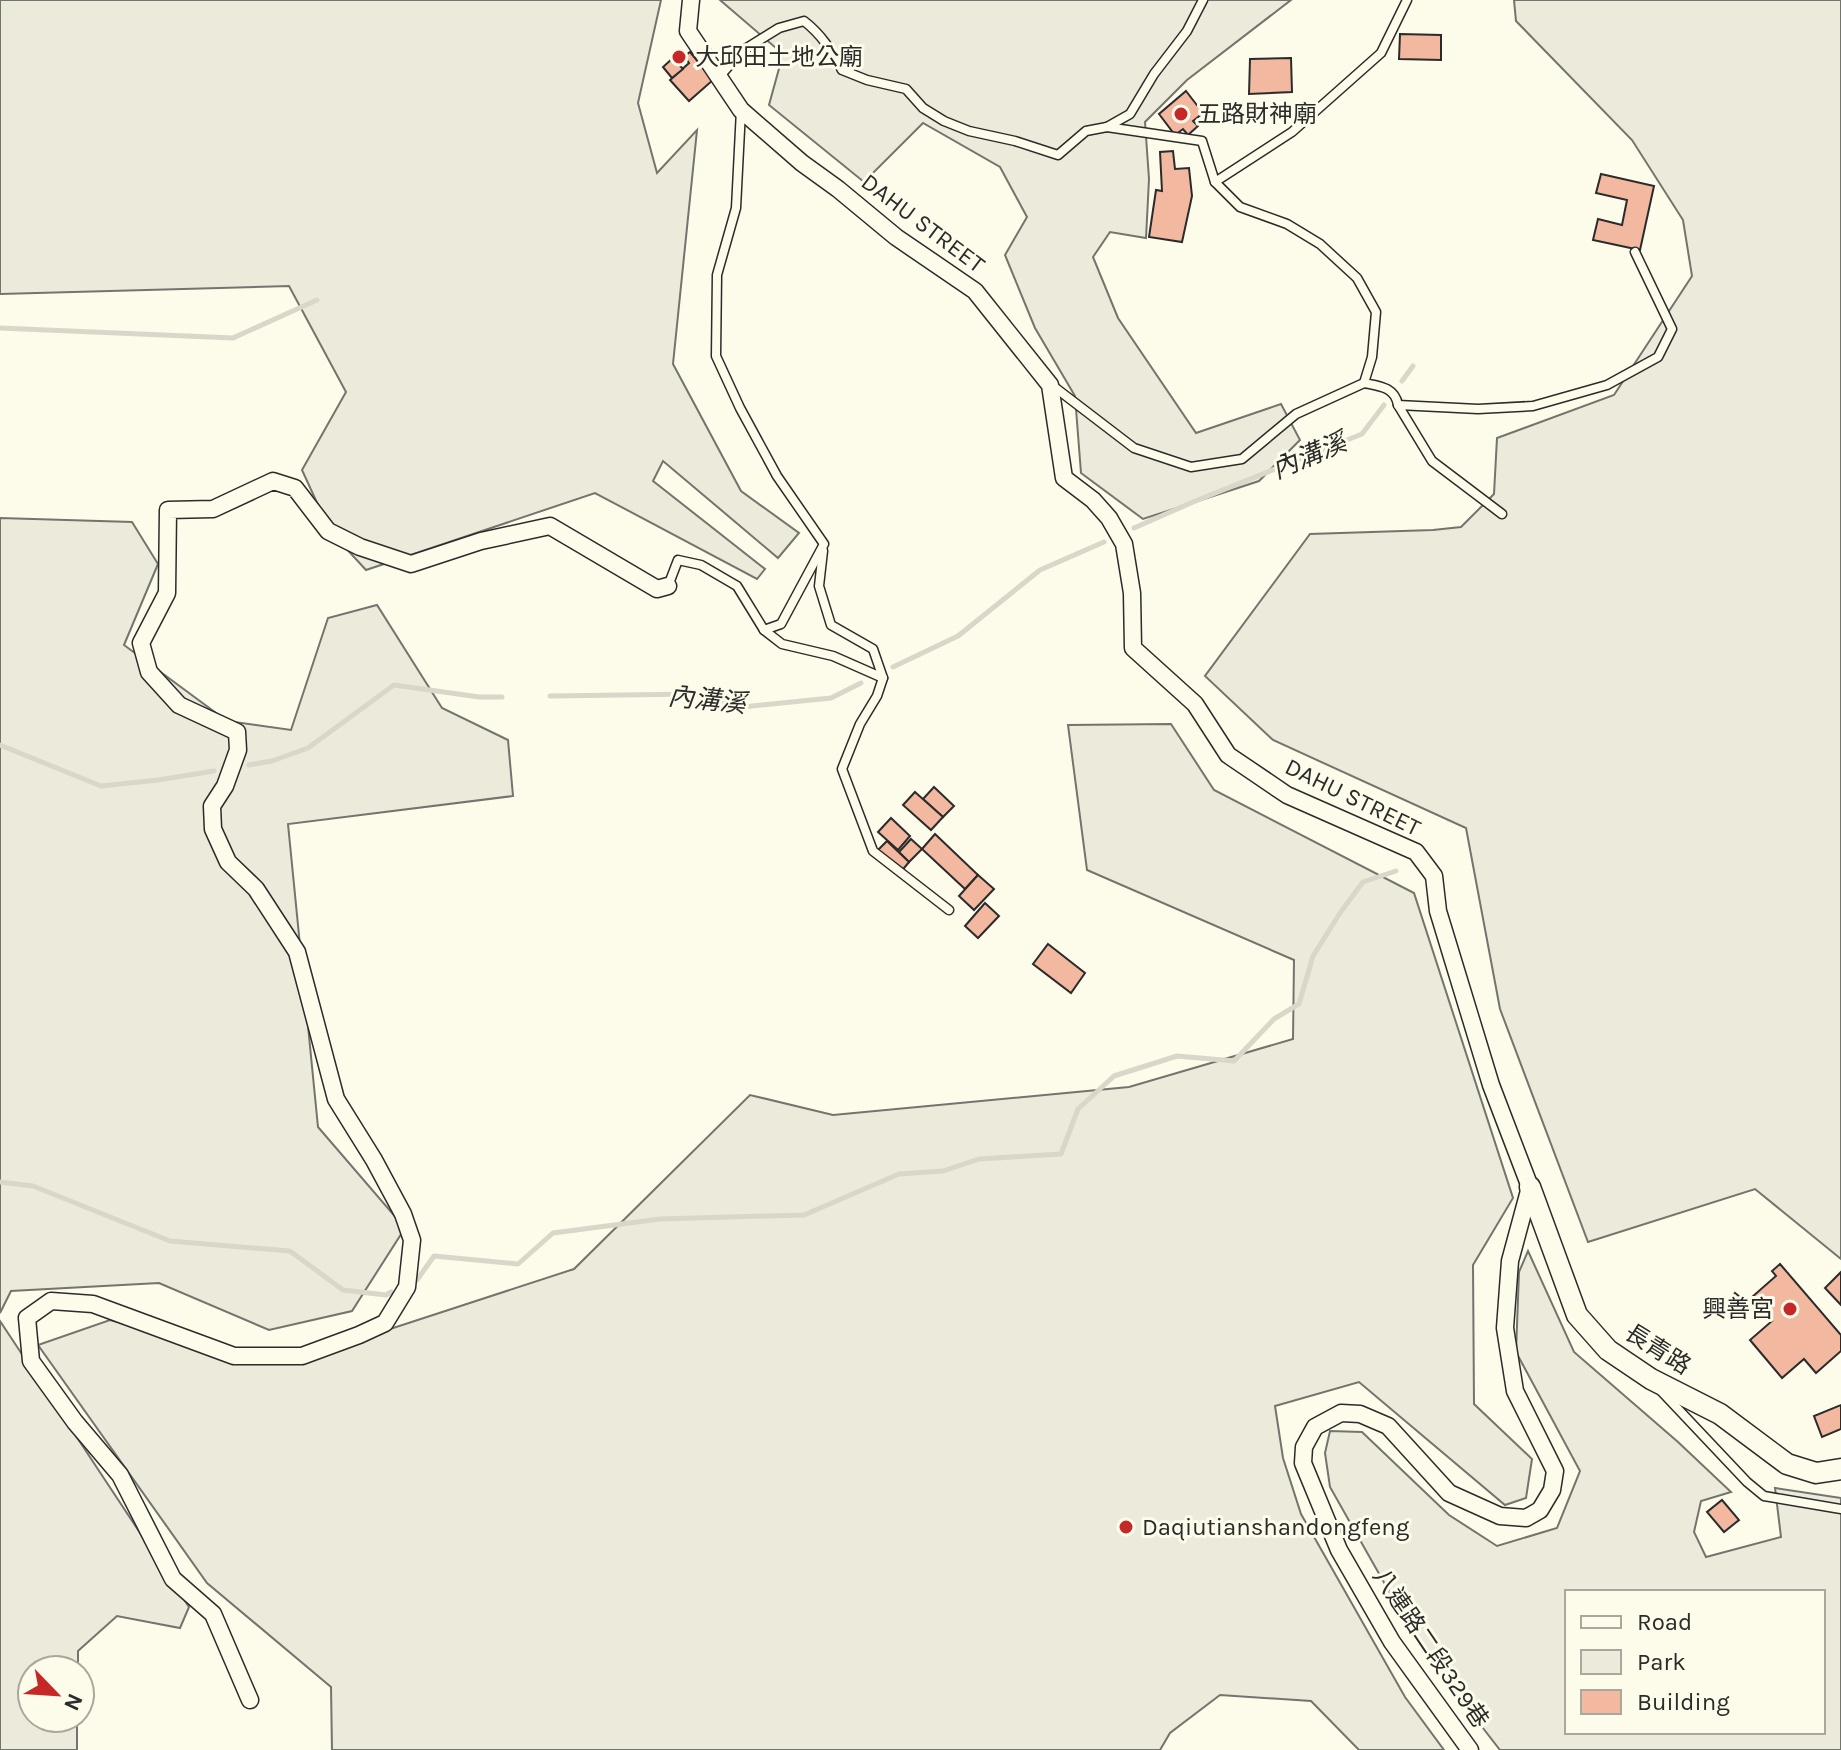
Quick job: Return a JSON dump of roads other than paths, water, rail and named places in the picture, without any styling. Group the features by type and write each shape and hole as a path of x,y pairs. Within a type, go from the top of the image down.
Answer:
{"street":[{"name":"DAHU STREET","path":"691,0 688,31 741,110 896,237 975,291 1050,385 1064,478 1093,500 1109,518 1124,544 1132,593 1133,648 1195,704 1228,755 1287,795 1416,852 1434,876 1438,911 1491,1085 1530,1187"},
{"path":"250,1700 213,1614 173,1579 120,1475 75,1422 31,1361 27,1318 51,1301 93,1304 234,1356 302,1356 385,1323 407,1287 412,1240 408,1227 374,1160 336,1099 297,952 256,889 228,862 213,829 212,806 225,786 238,750 237,732 179,705 149,672 141,643 167,593 168,510 213,509 273,481 295,488 328,531 360,547 411,564 481,541 550,526 657,589 668,586"},
{"name":"長青路","path":"1530,1187 1577,1315 1608,1350 1651,1379 1720,1414 1787,1464 1816,1473 1841,1469"},
{"name":"八連路二段329巷","path":"1470,1750 1392,1642 1339,1550 1303,1463 1304,1447 1315,1427 1341,1413 1360,1414 1388,1426 1449,1493 1500,1516 1526,1518 1540,1510 1552,1490 1555,1471 1515,1391 1505,1328 1510,1261 1530,1187"}],"lane":[{"path":"718,78 742,51 779,28 804,21 828,45 842,70 867,80 906,89 923,108 969,131 1058,155 1086,131 1107,127 1130,114 1154,74 1187,31 1203,0"},
{"path":"1215,182 1292,132 1381,53 1407,0"},
{"path":"741,110 736,208 717,275 716,356 777,476 824,544 819,586 831,625 873,649 883,678 842,769 873,851 949,910"},
{"path":"1107,127 1202,141 1215,182 1240,207 1287,224 1320,244 1357,278 1376,312 1372,357 1364,383"},
{"path":"1398,405 1478,409 1533,406 1607,385 1658,357 1672,329 1635,252"},
{"path":"1050,385 1134,448 1191,467 1242,459 1296,414 1364,383 1386,387 1397,398 1398,405 1432,461 1502,514"},
{"path":"764,630 781,624 824,544"},
{"path":"668,586 678,560 701,565 737,586 764,630 782,644 833,656 883,678"},
{"path":"1651,1379 1678,1411 1764,1496 1841,1509"}],"waterway":[{"path":"0,328 233,338 317,300"},
{"name":"內溝溪","path":"1402,381 1413,366"},
{"name":"內溝溪","path":"1134,528 1362,434 1384,405"},
{"name":"內溝溪","path":"893,667 958,636 1040,570 1104,542"},
{"name":"內溝溪","path":"550,696 695,694 743,707 831,698 861,683"},
{"name":"內溝溪","path":"249,765 272,761 308,748 394,685 479,697 502,697"},
{"name":"內溝溪","path":"0,745 101,786 214,771"},
{"path":"417,1280 434,1256 518,1264 553,1233 660,1219 804,1215 899,1174 943,1171 979,1159 1061,1154 1078,1109 1114,1076 1177,1056 1234,1061 1274,1019 1299,1004 1313,956 1363,882 1396,871"},
{"path":"0,1182 33,1186 170,1241 290,1251 343,1290 386,1295 391,1292"}],"place":[{"name":"大邱田土地公廟","path":"679,57"},
{"name":"五路財神廟","path":"1181,114"},
{"name":"興善宮","path":"1790,1309"},
{"name":"Daqiutianshandongfeng","path":"1126,1527"}]}
